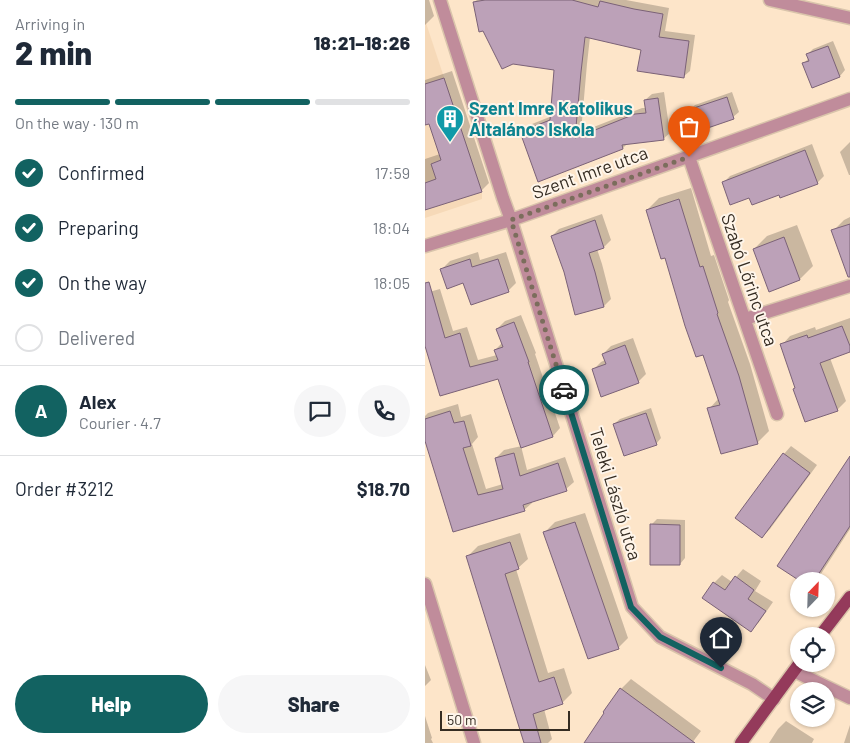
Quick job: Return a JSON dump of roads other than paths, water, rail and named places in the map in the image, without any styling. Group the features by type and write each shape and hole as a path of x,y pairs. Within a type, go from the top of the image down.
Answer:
{"main road":[{"path":"827,627 850,597"},
{"path":"741,743 792,672"}],"street":[{"name":"Teleki László utca","path":"440,0 511,220 631,607 660,637 752,684 774,698"},
{"path":"770,0 850,18"},
{"name":"Szent Imre utca","path":"425,246 511,220 850,99"},
{"name":"Szabó Lőrinc utca","path":"689,157 777,414"},
{"path":"745,319 850,286"},
{"path":"425,584 474,743"},
{"path":"805,672 850,698"}],"place":[{"name":"Szent Imre Katolikus Általános Iskola","path":"450,143"}]}
